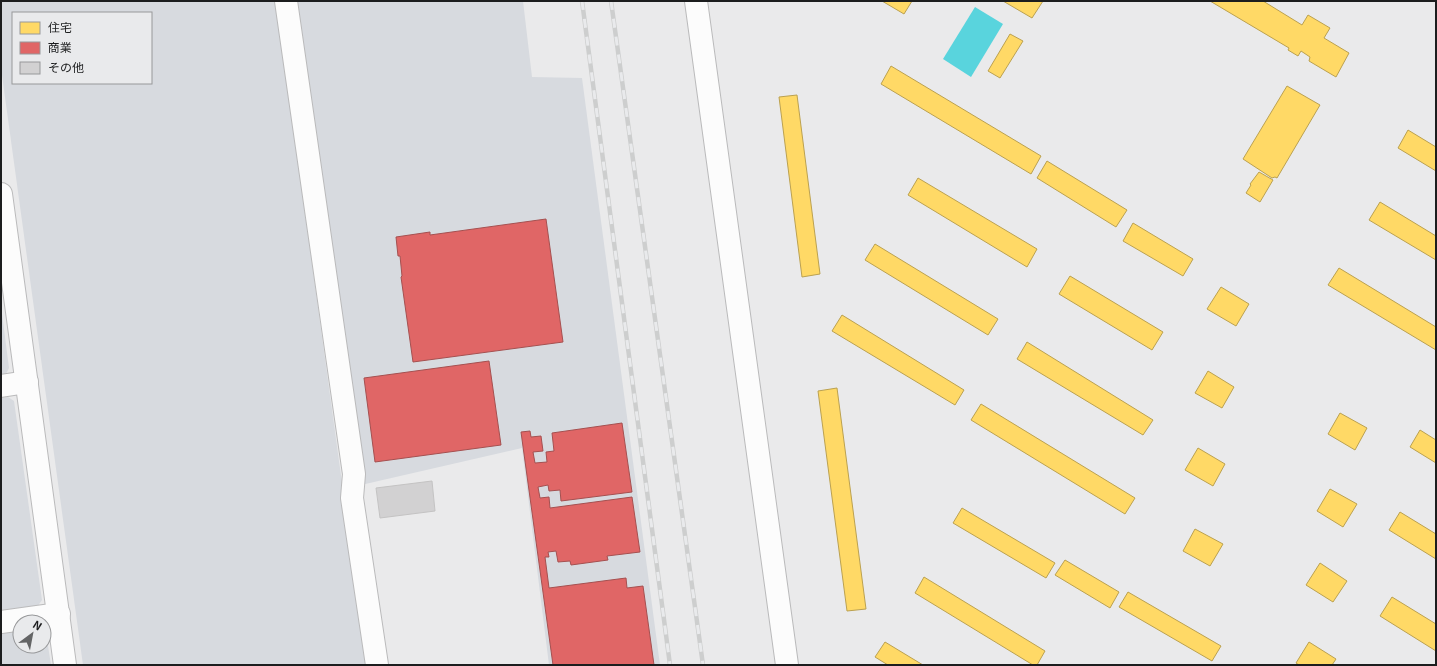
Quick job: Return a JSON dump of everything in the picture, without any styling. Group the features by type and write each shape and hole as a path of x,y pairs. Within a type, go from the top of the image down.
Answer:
{"street":[{"path":"286,1 354,474 352,498 377,665"},
{"path":"696,1 787,665"},
{"path":"1,194 65,665"},
{"path":"1,386 27,382"},
{"path":"1,622 59,614"}],"shaded area":[{"path":"1,1 276,1 367,665 83,665 1,68"},
{"path":"296,1 523,1 532,77 582,78 660,665 549,665 522,448 361,485"},
{"path":"1,306 9,368 5,376 1,376"},
{"path":"8,397 14,401 42,600 37,607 1,612 1,398"},
{"path":"12,632 12,654 49,654 51,665 1,665 1,634"}],"water":[{"path":"975,7 1003,24 971,77 943,59"}],"building: 住宅":[{"path":"882,1 912,1 904,14"},
{"path":"1003,1 1043,1 1032,18"},
{"path":"1210,1 1263,1 1302,25 1308,15 1330,28 1324,38 1349,53 1336,77 1309,61 1310,57 1301,51 1298,56 1288,50 1289,48"},
{"path":"1010,34 1023,41 1000,78 988,71"},
{"path":"891,66 1041,156 1031,174 881,84"},
{"path":"1287,86 1320,105 1277,178 1272,178 1243,159"},
{"path":"797,95 820,274 802,277 779,97"},
{"path":"1408,130 1436,147 1436,171 1398,148"},
{"path":"1047,161 1127,210 1116,227 1037,178"},
{"path":"1259,172 1273,180 1260,202 1246,193 1251,185 1250,184"},
{"path":"918,178 1037,249 1027,267 908,195"},
{"path":"1380,202 1436,236 1436,260 1369,220"},
{"path":"1133,223 1193,259 1183,276 1123,241"},
{"path":"875,244 998,319 988,335 865,260"},
{"path":"1339,268 1436,327 1436,350 1328,285"},
{"path":"1070,276 1163,332 1152,350 1059,294"},
{"path":"1221,287 1249,304 1236,326 1207,309"},
{"path":"842,315 964,390 955,405 832,331"},
{"path":"1027,342 1153,420 1143,435 1017,359"},
{"path":"1208,371 1234,387 1222,408 1195,393"},
{"path":"837,388 866,609 847,611 818,391"},
{"path":"981,404 1135,498 1125,514 971,420"},
{"path":"1340,413 1367,428 1355,450 1328,434"},
{"path":"1420,430 1436,440 1436,463 1410,447"},
{"path":"1198,448 1225,464 1213,486 1185,470"},
{"path":"1330,489 1357,504 1343,527 1317,511"},
{"path":"962,508 1055,563 1046,578 953,523"},
{"path":"1400,512 1436,534 1436,559 1389,530"},
{"path":"1195,529 1223,544 1210,566 1183,551"},
{"path":"1065,560 1119,592 1110,608 1055,575"},
{"path":"1320,563 1347,581 1333,602 1306,585"},
{"path":"924,577 1045,651 1037,665 1033,665 915,593"},
{"path":"1128,592 1221,646 1212,661 1119,607"},
{"path":"1392,597 1436,624 1436,651 1380,616"},
{"path":"885,642 923,665 888,665 875,657"},
{"path":"1309,642 1336,659 1332,665 1299,665 1296,663"}],"building: 商業":[{"path":"546,219 563,342 413,362 401,277 400,256 398,256 396,237 430,232 430,235"},
{"path":"489,361 501,445 375,462 364,378"},
{"path":"622,423 632,492 561,501 560,490 549,491 548,485 538,487 540,498 549,497 550,508 632,497 640,552 607,556 608,560 571,565 570,561 558,562 556,551 548,552 549,557 545,557 549,588 626,578 627,588 643,586 654,665 553,665 521,432 530,431 531,437 541,436 543,451 533,452 535,463 547,462 546,452 554,451 552,433"}],"building: その他":[{"path":"432,481 435,511 380,518 376,488"}],"railway":[{"path":"582,1 670,665"},
{"path":"611,1 703,665"}]}
